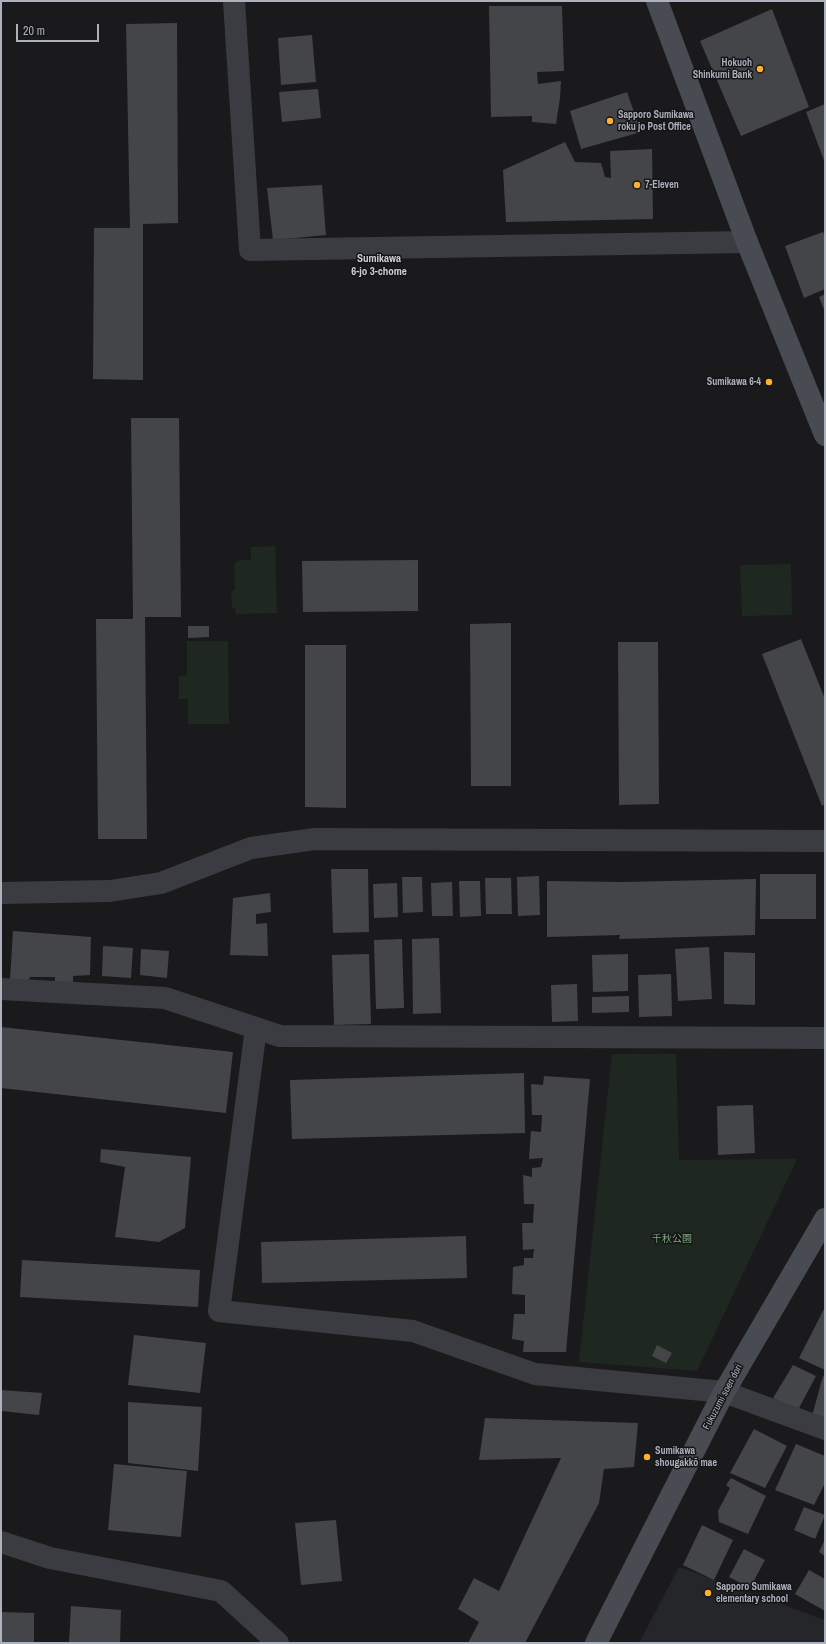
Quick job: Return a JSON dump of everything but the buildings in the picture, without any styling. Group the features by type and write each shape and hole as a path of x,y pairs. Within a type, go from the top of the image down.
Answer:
{"street":[{"path":"234,1 250,250 747,242"},
{"path":"657,1 747,242 818,400 825,435"},
{"path":"1,893 110,891 161,883 251,848 315,839 825,841"},
{"path":"1,989 165,998 280,1036 825,1038"},
{"path":"256,1028 219,1310 413,1331 535,1374 724,1392 825,1429"},
{"name":"Fukuzumi soen dori","path":"596,1643 724,1392 825,1219"},
{"path":"1,1542 50,1558 221,1591 278,1643"}],"shaded area":[{"name":"Sapporo Sumikawa elementary school","path":"679,1567 825,1620 825,1643 639,1643"}],"green space":[{"path":"275,546 277,613 236,614 235,608 232,608 231,591 235,590 234,565 240,560 251,560 251,547"},
{"path":"791,564 792,615 742,616 740,565"},
{"path":"187,641 228,641 229,724 188,724 188,699 179,699 179,676 187,675"},
{"name":"千秋公園","path":"612,1054 676,1054 679,1160 797,1159 697,1371 579,1362"}],"place":[{"name":"Hokuoh Shinkumi Bank","path":"760,69"},
{"name":"Sapporo Sumikawa roku jo Post Office","path":"610,121"},
{"name":"7-Eleven","path":"637,185"},
{"name":"Sumikawa 6-4","path":"769,382"},
{"name":"Sumikawa shougakkō mae","path":"647,1457"},
{"name":"Sapporo Sumikawa elementary school","path":"708,1593"}],"district":[{"name":"Sumikawa 6-jo 3-chome","path":"379,265"}]}
